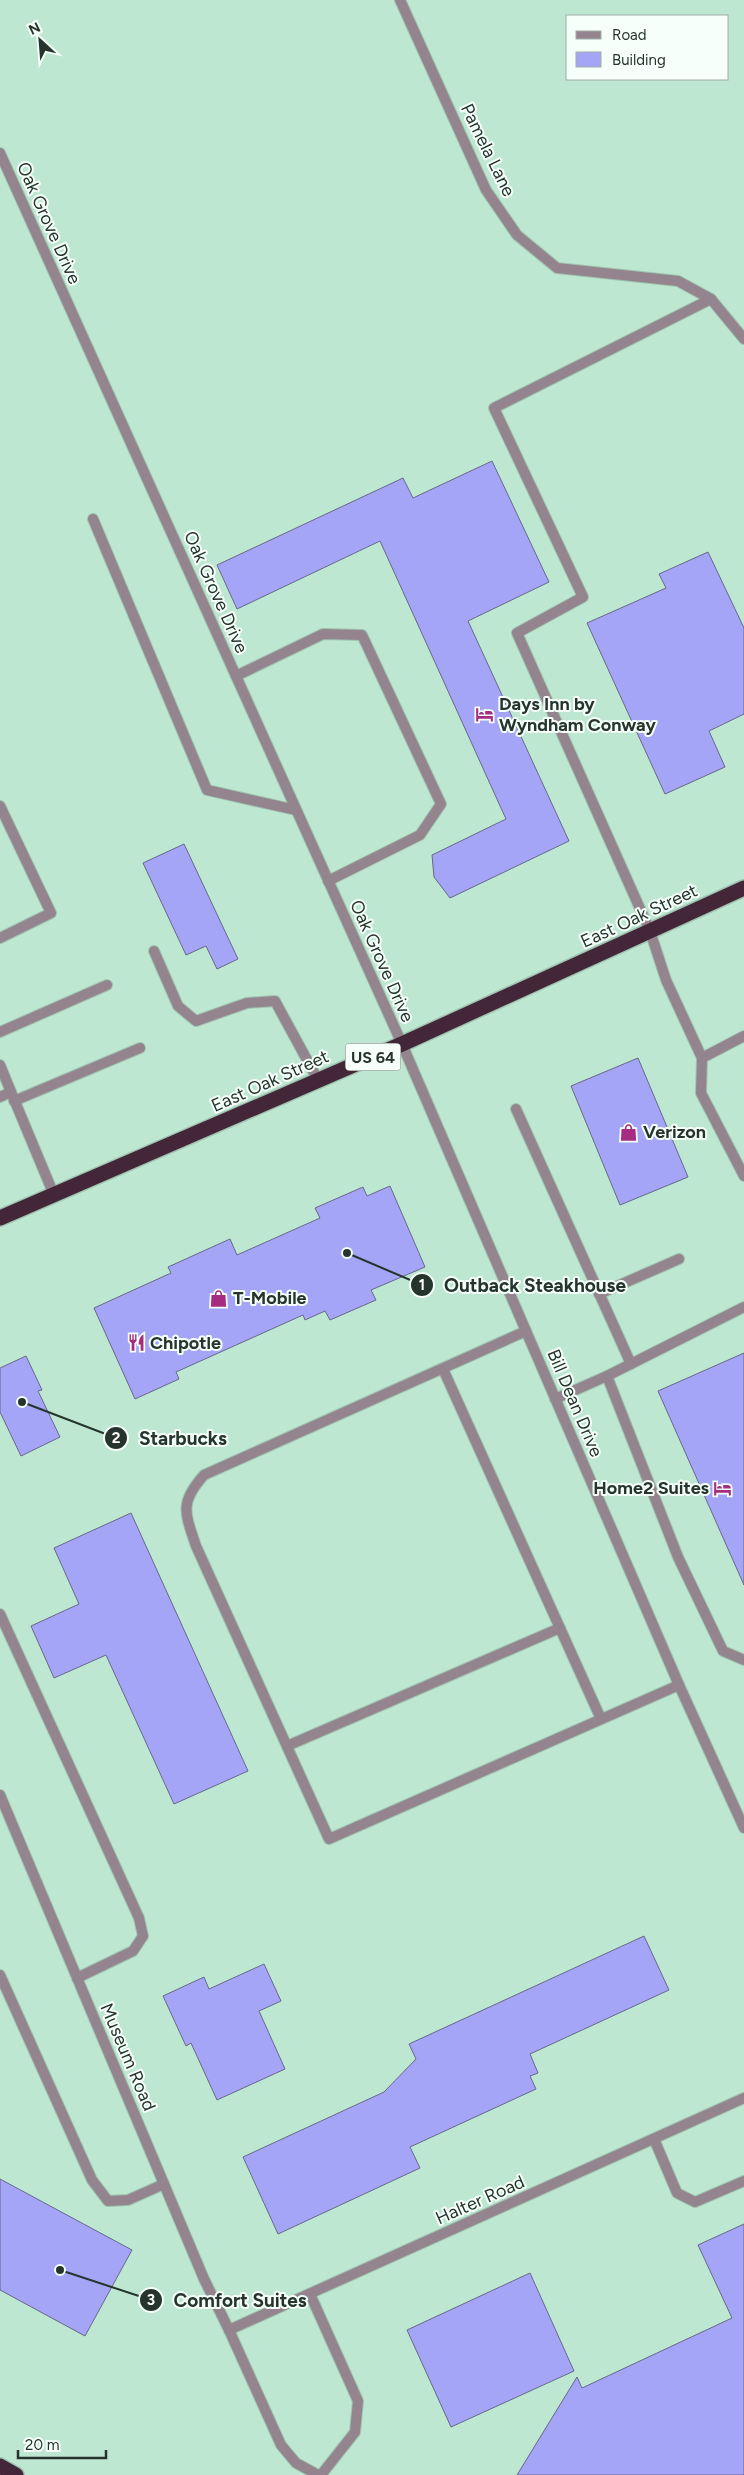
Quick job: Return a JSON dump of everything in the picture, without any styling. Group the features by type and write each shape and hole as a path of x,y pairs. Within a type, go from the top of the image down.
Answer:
{"highway":[{"name":"East Oak Street","path":"0,1218 402,1044 744,888"},
{"path":"0,2466 16,2475"}],"street":[{"name":"Pamela Lane","path":"400,0 486,190 517,236 557,268 678,281 711,299 744,339"},
{"name":"Oak Grove Drive","path":"0,153 402,1044"},
{"path":"711,299 494,408 583,597 517,633 650,931 666,980 702,1058 701,1093 744,1176"},
{"path":"93,519 207,790 296,810"},
{"path":"236,676 324,634 362,635 441,804 420,835 328,881"},
{"path":"0,806 51,913 0,938"},
{"path":"154,951 178,1006 196,1021 247,1003 275,1001 318,1080"},
{"path":"0,1032 107,985"},
{"path":"702,1058 744,1036"},
{"name":"Bill Dean Drive","path":"402,1044 679,1685 744,1828"},
{"path":"0,1097 13,1096 140,1048"},
{"path":"0,1065 54,1195"},
{"path":"516,1109 631,1364"},
{"path":"599,1294 679,1259"},
{"path":"555,1399 607,1376 744,1306"},
{"path":"526,1332 204,1475 191,1490 185,1512 196,1546 329,1839 679,1685"},
{"path":"443,1369 601,1719"},
{"path":"607,1376 678,1556 724,1651 744,1660"},
{"path":"0,1614 139,1918 143,1936 133,1951 77,1978"},
{"path":"287,1746 560,1628"},
{"name":"Museum Road","path":"0,1795 204,2279 281,2446 296,2462 319,2475"},
{"path":"0,1975 92,2180 108,2201 128,2200 164,2184"},
{"name":"Halter Road","path":"229,2330 744,2098"},
{"path":"654,2139 677,2193 695,2202 744,2181"},
{"path":"310,2294 358,2401 355,2432 319,2475"}],"building":[{"name":"Days Inn by Wyndham Conway","path":"492,461 549,582 468,621 569,841 450,898 434,877 432,855 506,819 380,541 237,609 217,565 403,478 413,498"},
{"path":"708,552 744,628 744,714 709,731 725,767 665,794 587,623 666,588 659,574"},
{"path":"184,844 238,959 217,969 206,946 186,955 143,863"},
{"name":"Verizon","path":"638,1058 688,1177 620,1205 571,1086"},
{"path":"390,1186 425,1267 371,1290 376,1300 330,1320 325,1311 305,1320 303,1315 176,1372 179,1379 135,1399 94,1308 171,1273 168,1267 230,1239 237,1255 320,1218 315,1208 363,1187 367,1196"},
{"name":"Home2 Suites","path":"744,1353 744,1585 658,1391"},
{"path":"26,1356 42,1390 38,1391 60,1437 21,1456 0,1412 0,1368"},
{"path":"131,1513 248,1771 174,1804 106,1655 54,1678 31,1626 79,1604 54,1548"},
{"path":"644,1936 669,1990 530,2054 538,2073 530,2076 536,2089 410,2147 420,2168 278,2234 243,2157 384,2092 416,2059 409,2044"},
{"path":"264,1964 281,2001 259,2011 285,2069 217,2100 191,2043 186,2046 163,1996 204,1977 209,1989"},
{"path":"0,2179 132,2250 85,2336 0,2290"},
{"path":"744,2224 744,2475 517,2475 577,2377 582,2388 732,2318 698,2245"},
{"path":"530,2273 574,2371 451,2427 407,2330"}],"place":[{"name":"Days Inn by Wyndham Conway","path":"485,714"},
{"name":"Verizon","path":"629,1132"},
{"name":"Outback Steakhouse","path":"347,1253"},
{"name":"T-Mobile","path":"219,1298"},
{"name":"Chipotle","path":"136,1343"},
{"name":"Starbucks","path":"22,1402"},
{"name":"Home2 Suites","path":"723,1488"},
{"name":"Comfort Suites","path":"60,2270"}]}
